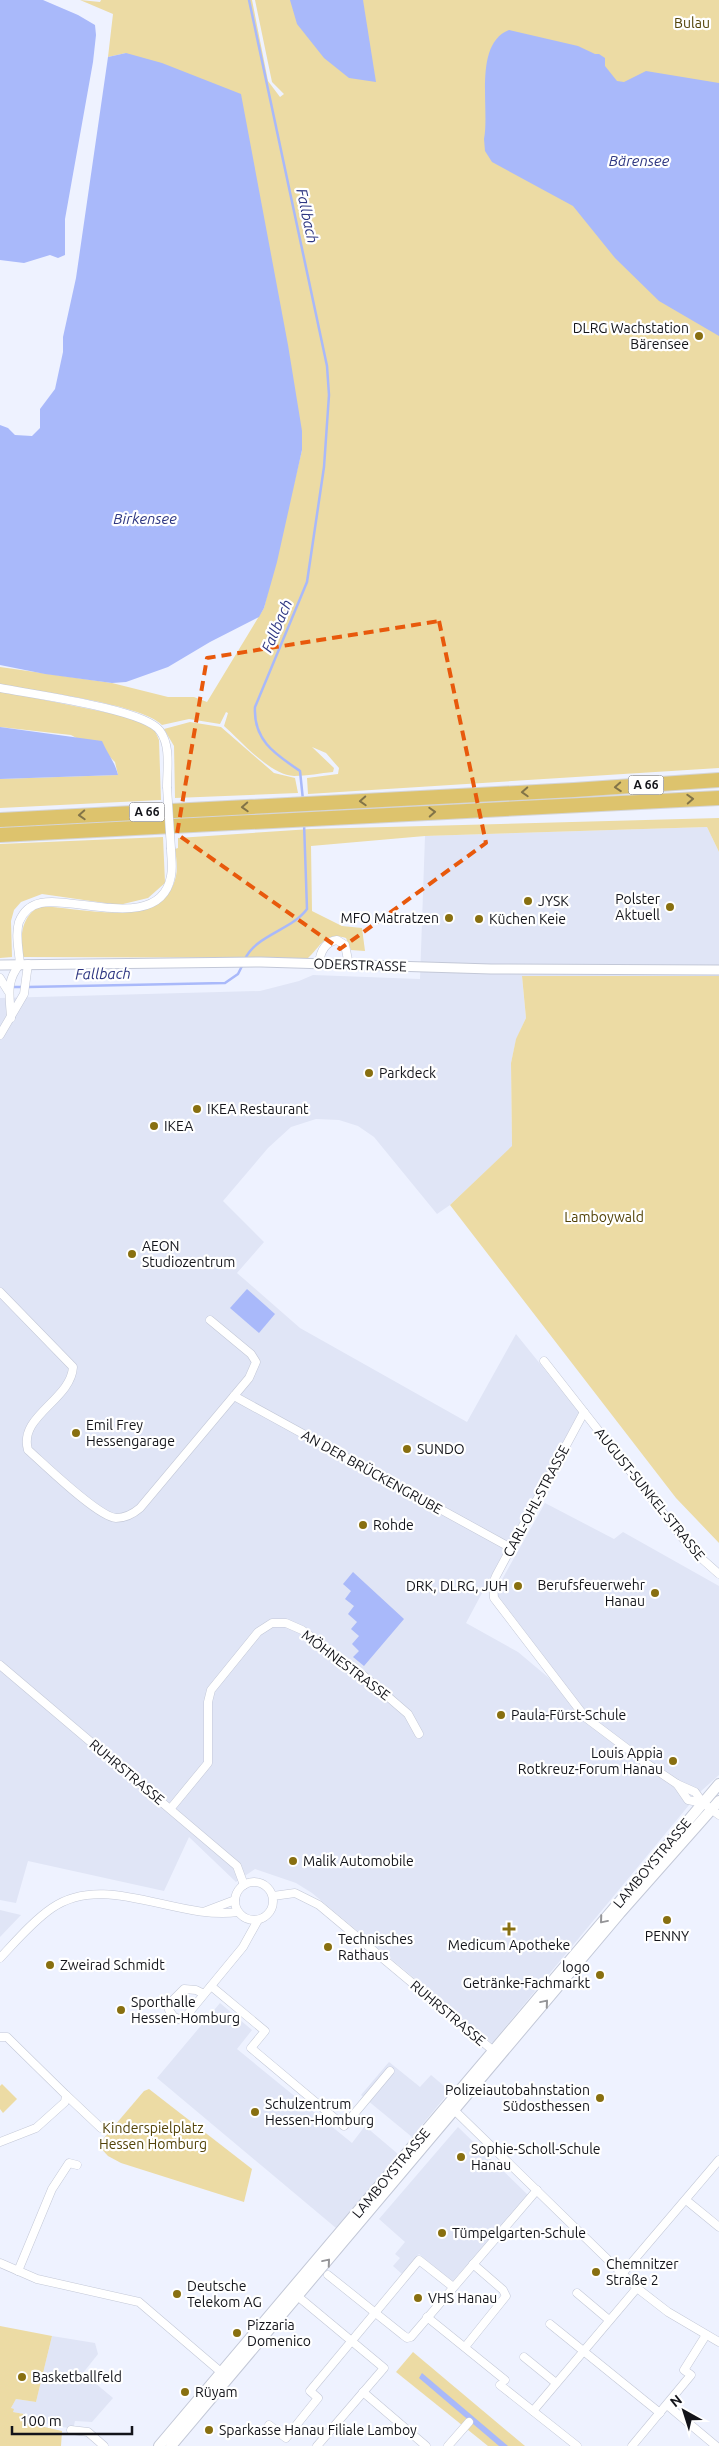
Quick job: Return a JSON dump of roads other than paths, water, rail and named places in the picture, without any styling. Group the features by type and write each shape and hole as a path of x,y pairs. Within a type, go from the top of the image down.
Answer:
{"highway":[{"name":"A 66","path":"0,820 719,780"},
{"name":"A 66","path":"0,835 719,798"}],"main road":[{"name":"LAMBOYSTRASSE","path":"171,2446 719,1784"},
{"name":"LAMBOYSTRASSE","path":"496,2054 620,1913 715,1812 719,1801"},
{"name":"LAMBOYSTRASSE","path":"159,2446 222,2372 295,2294"}],"street":[{"path":"0,688 126,713 152,723 161,732 167,748 167,787 172,875 166,890 154,901 144,905 117,909 45,902 33,905 23,914 18,928 26,983 24,994 0,1035"},
{"path":"319,964 320,954 325,946 337,940 345,945 349,964"},
{"name":"ODERSTRASSE","path":"0,965 261,962 492,969 719,970"},
{"path":"11,1018 9,995 5,982 24,964"},
{"path":"0,1292 73,1367 69,1383 30,1428 26,1442 28,1450 99,1511 116,1518 131,1515 140,1508 249,1378 256,1362 251,1354 210,1320"},
{"name":"AUGUST-SUNKEL-STRASSE","path":"544,1361 692,1550 719,1574"},
{"name":"AN DER BRÜCKENGRUBE","path":"234,1396 511,1548"},
{"name":"CARL-OHL-STRASSE","path":"584,1412 496,1576 492,1592 499,1606 585,1717 677,1784 694,1792 703,1803"},
{"name":"MÖHNESTRASSE","path":"170,1808 208,1763 208,1702 211,1690 258,1632 272,1623 293,1625 336,1653 408,1714 419,1734"},
{"name":"RUHRSTRASSE","path":"0,1665 237,1866 244,1885"},
{"path":"703,1803 715,1812"},
{"path":"204,1994 196,1990 184,1989 172,2000 169,2010 174,2017 183,2018 204,1994 211,1986 243,1947 258,1920 271,1910 273,1896 268,1888 259,1882 244,1885 236,1894 235,1900 238,1912 244,1917 258,1920"},
{"name":"RUHRSTRASSE","path":"273,1896 296,1893 319,1905 496,2054"},
{"path":"0,1958 53,1907 82,1896 117,1895 202,1913 238,1912"},
{"path":"202,1913 235,1900"},
{"path":"211,1986 266,2031 252,2048 344,2126 390,2071"},
{"path":"0,2037 7,2037 101,2128"},
{"path":"0,2142 36,2128 65,2102 66,2096"},
{"path":"452,2108 637,2288 668,2312 719,2342"},
{"path":"622,2274 719,2160"},
{"path":"18,2271 57,2180 69,2163 77,2165"},
{"path":"328,2275 403,2335 410,2337 537,2190"},
{"path":"686,2200 719,2227"},
{"path":"269,2425 286,2438 318,2398 310,2392 419,2260 453,2287"},
{"path":"0,2263 37,2279 139,2302 222,2372"},
{"path":"465,2347 506,2296 503,2290 473,2264"},
{"path":"533,2411 637,2288"},
{"path":"578,2293 609,2320"},
{"path":"295,2294 384,2368 317,2446"},
{"path":"428,2317 465,2347 533,2411 576,2446"},
{"path":"550,2324 660,2413"},
{"path":"632,2446 691,2375 684,2370 706,2335"},
{"path":"524,2357 556,2383"},
{"path":"363,2392 426,2446"},
{"path":"667,2405 716,2446"},
{"path":"448,2446 469,2422"},
{"path":"71,2430 88,2432 104,2446"}],"water":[{"path":"0,0 43,0 78,15 95,25 96,35 93,62 65,219 65,255 58,258 50,255 24,263 0,260"},
{"path":"290,0 363,0 376,82 349,78 324,58 297,24"},
{"name":"Bärensee","path":"509,30 578,46 599,54 605,58 605,66 617,81 624,82 646,71 719,83 719,336 659,301 615,258 573,206 492,162 485,151 484,139 485,78 491,49 498,37"},
{"name":"Birkensee","path":"126,53 162,63 241,94 288,345 302,431 302,450 277,562 264,608 259,617 210,642 168,667 126,682 112,683 45,674 0,665 0,425 8,428 15,435 32,436 40,428 40,409 55,389 63,352 63,337 76,278 108,57"},
{"path":"0,727 102,741 118,775 0,779"},
{"path":"247,1289 275,1314 259,1333 230,1308"},
{"path":"353,1572 404,1619 364,1666 353,1657 359,1651 352,1644 359,1636 351,1629 357,1622 348,1614 354,1606 345,1599 351,1591 343,1584"},
{"path":"422,2373 508,2446 499,2446 419,2378"}],"waterway":[{"name":"Fallbach","path":"249,0 327,366 329,395 324,467 307,582 255,707 255,719 258,729 267,745 300,771 303,800"},
{"name":"Fallbach","path":"245,959 257,944 293,922 307,909 304,823"},
{"name":"Fallbach","path":"28,987 225,983 238,974 243,964"},
{"name":"Fallbach","path":"10,987 22,987"}],"place":[{"name":"DLRG Wachstation Bärensee","path":"699,336"},
{"name":"JYSK","path":"528,901"},
{"name":"Polster Aktuell","path":"670,907"},
{"name":"MFO Matratzen","path":"449,918"},
{"name":"Küchen Keie","path":"479,919"},
{"name":"Parkdeck","path":"369,1073"},
{"name":"IKEA Restaurant","path":"197,1109"},
{"name":"IKEA","path":"154,1126"},
{"name":"AEON Studiozentrum","path":"132,1254"},
{"name":"Emil Frey Hessengarage","path":"76,1433"},
{"name":"SUNDO","path":"407,1449"},
{"name":"Rohde","path":"363,1525"},
{"name":"DRK, DLRG, JUH","path":"518,1586"},
{"name":"Berufsfeuerwehr Hanau","path":"655,1593"},
{"name":"Paula-Fürst-Schule","path":"501,1715"},
{"name":"Louis Appia Rotkreuz-Forum Hanau","path":"673,1761"},
{"name":"Malik Automobile","path":"293,1861"},
{"name":"PENNY","path":"667,1920"},
{"name":"Medicum Apotheke","path":"509,1929"},
{"name":"Technisches Rathaus","path":"328,1947"},
{"name":"Zweirad Schmidt","path":"50,1965"},
{"name":"logo Getränke-Fachmarkt","path":"600,1975"},
{"name":"Sporthalle Hessen-Homburg","path":"121,2010"},
{"name":"Polizeiautobahnstation Südosthessen","path":"600,2098"},
{"name":"Schulzentrum Hessen-Homburg","path":"255,2112"},
{"name":"Sophie-Scholl-Schule Hanau","path":"461,2157"},
{"name":"Tümpelgarten-Schule","path":"442,2233"},
{"name":"Chemnitzer Straße 2","path":"596,2272"},
{"name":"Deutsche Telekom AG","path":"177,2294"},
{"name":"VHS Hanau","path":"418,2298"},
{"name":"Pizzaria Domenico","path":"237,2333"},
{"name":"Basketballfeld","path":"22,2377"},
{"name":"Rüyam","path":"185,2392"},
{"name":"Sparkasse Hanau Filiale Lamboy","path":"209,2430"}],"park label":[{"name":"Bulau","path":"692,23"},
{"name":"Lamboywald","path":"604,1217"},
{"name":"Kinderspielplatz Hessen Homburg","path":"153,2136"}]}
